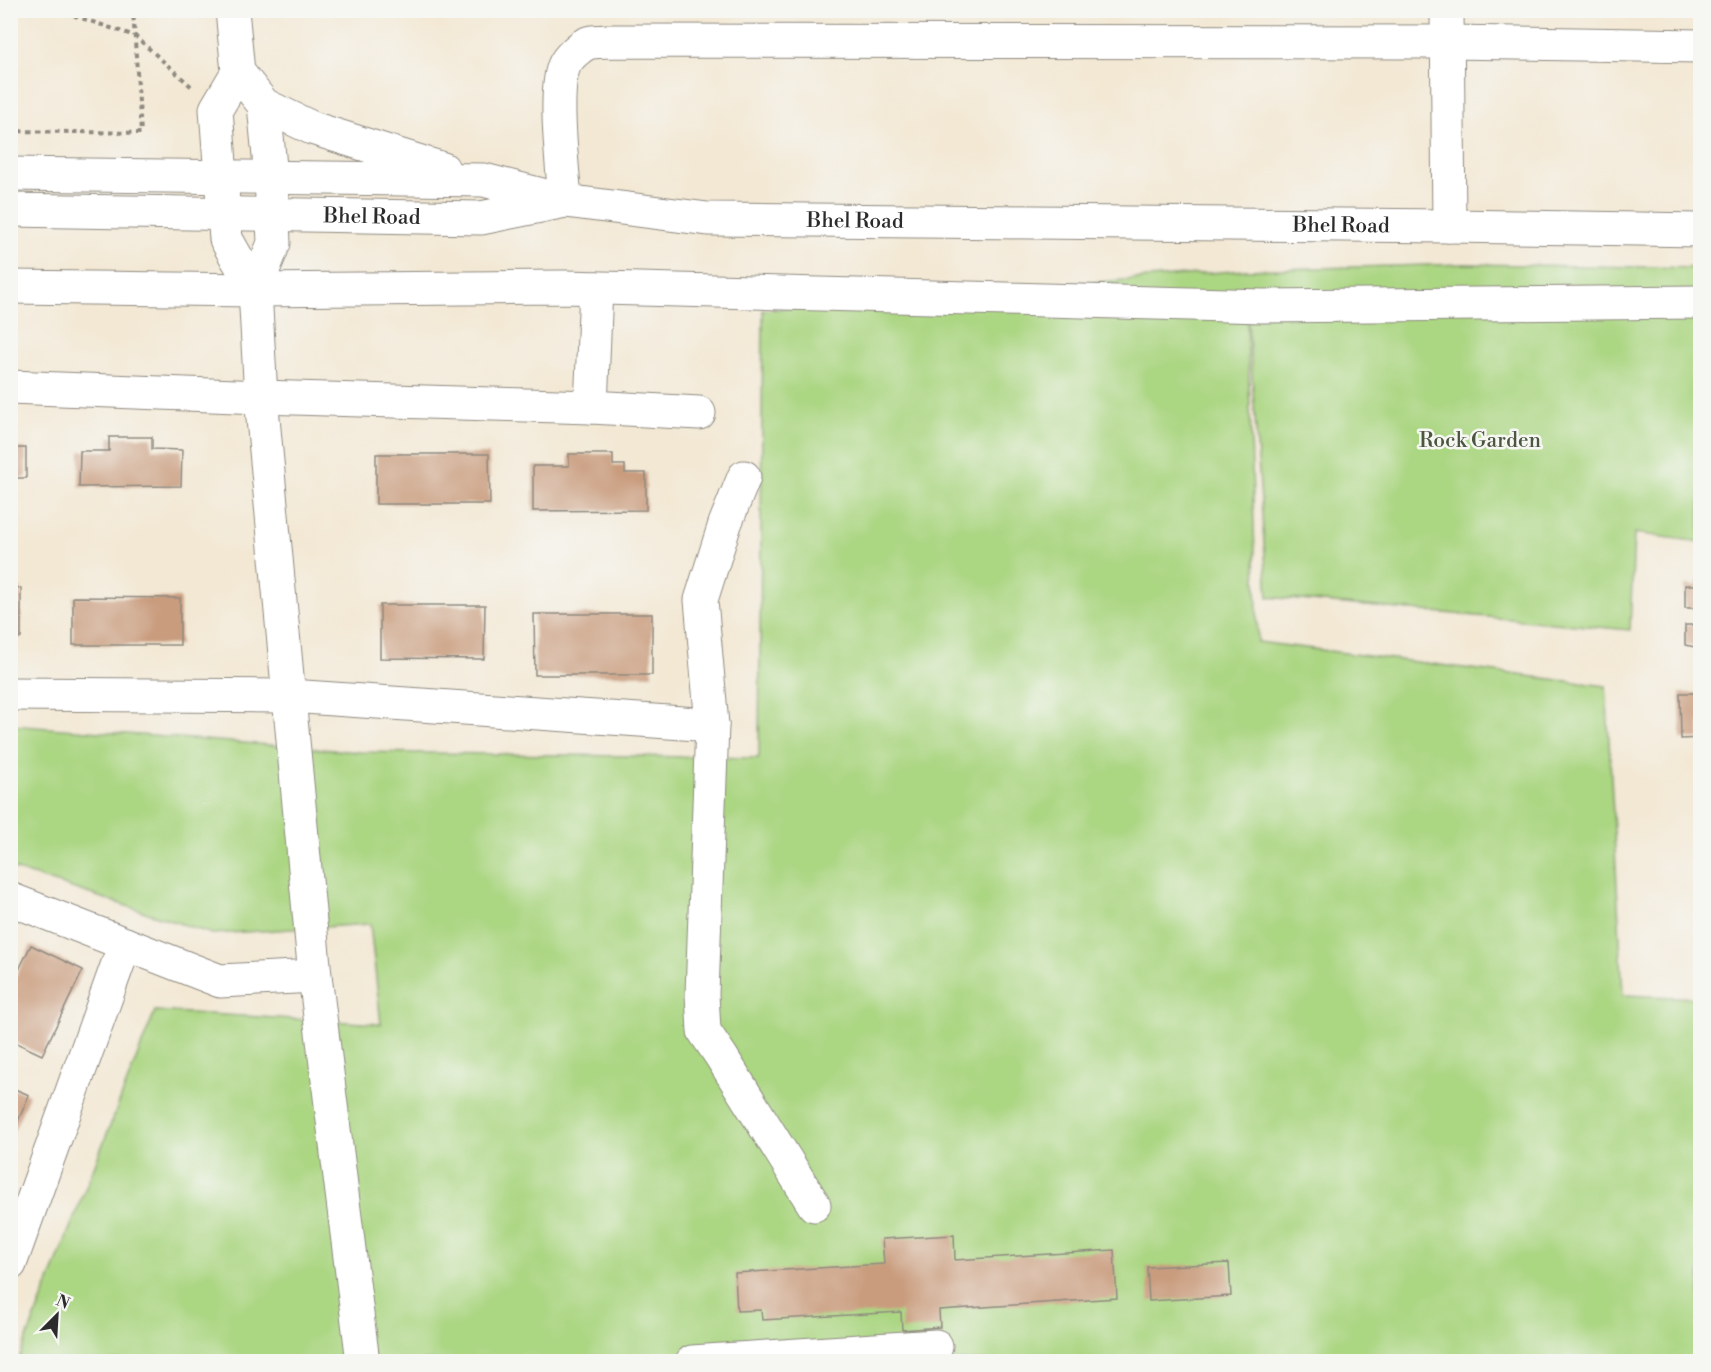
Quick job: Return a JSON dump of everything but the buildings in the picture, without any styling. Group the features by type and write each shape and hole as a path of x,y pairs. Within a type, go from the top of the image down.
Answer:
{"street":[{"path":"232,10 238,72 264,105 312,128 484,180 565,201 559,100 561,82 565,64 574,53 588,43 1447,26 1701,46"},
{"path":"1447,26 1449,226"},
{"path":"238,72 216,109 221,177 226,239 255,290"},
{"path":"264,105 274,243 255,290 261,398 315,976 363,1362"},
{"path":"10,174 484,180"},
{"name":"Bhel Road","path":"10,210 481,218 565,201 708,219 1701,230"},
{"path":"10,286 255,290 596,288 1263,306 1701,302"},
{"path":"591,407 596,288"},
{"path":"10,387 261,398 699,412"},
{"path":"744,477 725,525 701,600 712,725 702,994 704,1031 814,1205"},
{"path":"10,694 290,696 712,725"},
{"path":"10,899 220,981 315,976"},
{"path":"10,1264 125,944"},
{"path":"692,1362 936,1346"}],"path":[{"path":"57,10 135,36 216,109"},
{"path":"10,131 141,133 134,10"}],"green space":[{"name":"Rock Garden","path":"1466,264 1700,268 1700,542 1634,533 1630,630 1268,597 1246,294 1258,642 1606,686 1623,995 1700,998 1700,1361 18,1361 155,1011 381,1024 370,924 212,934 11,868 10,725 360,752 759,758 763,310 1245,270"}]}
